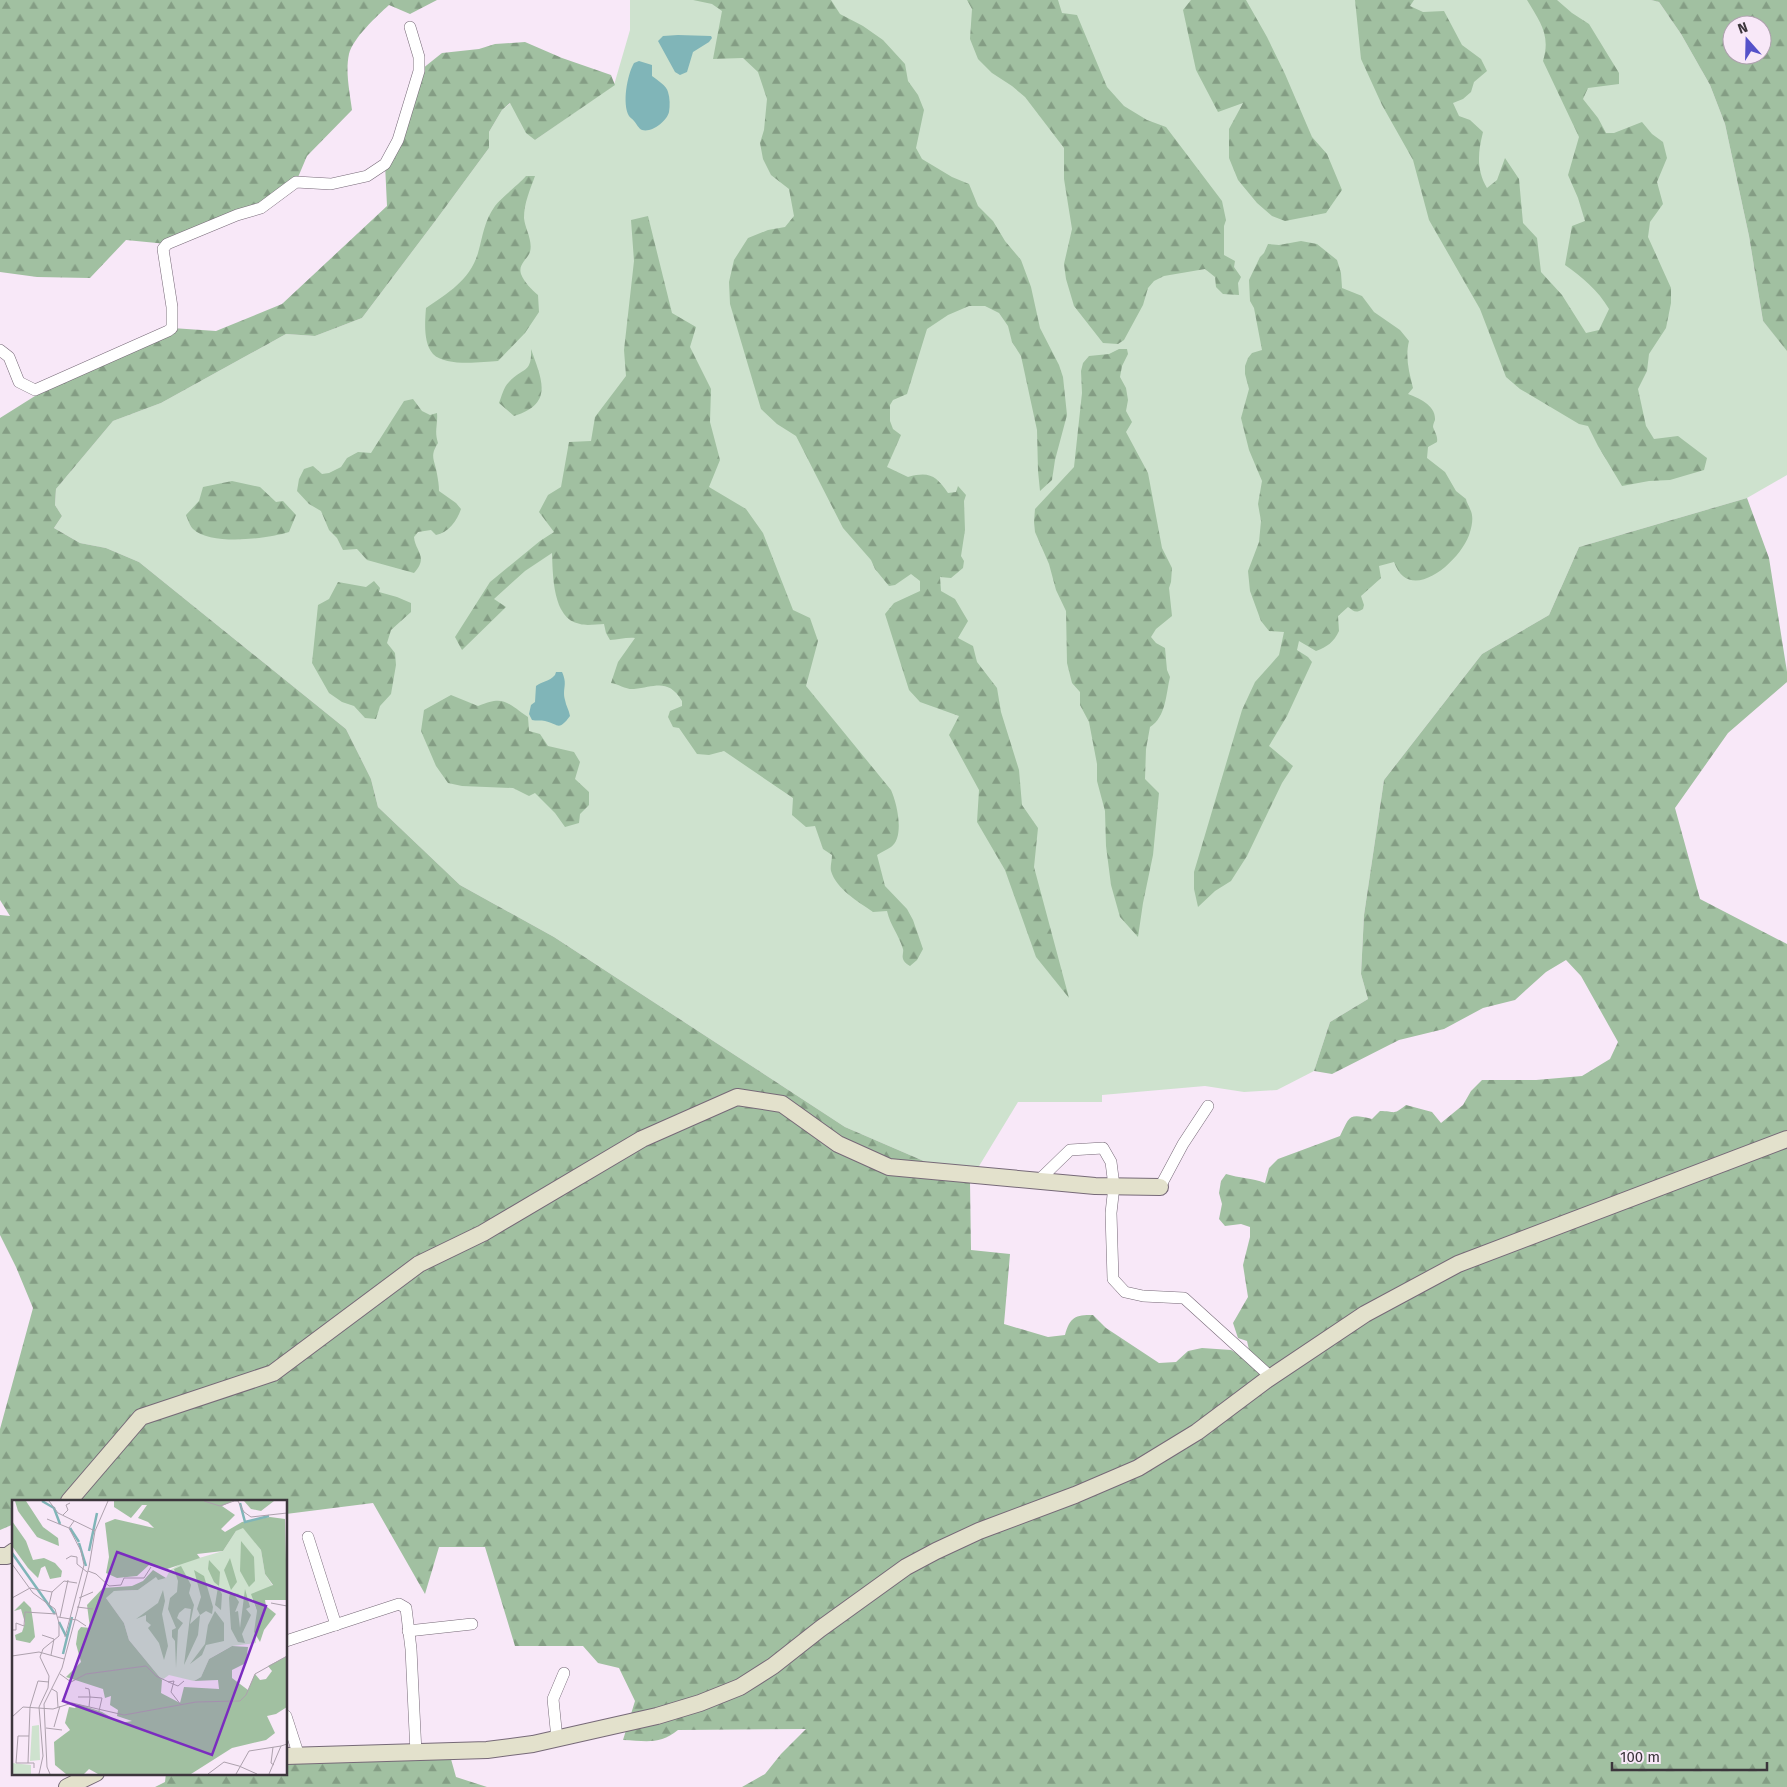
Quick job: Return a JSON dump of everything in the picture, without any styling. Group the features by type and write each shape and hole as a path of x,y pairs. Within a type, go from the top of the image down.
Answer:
{"street":[{"path":"0,350 9,357 19,382 35,390 168,331 172,328 172,307 163,249 167,244 237,215 261,208 296,182 331,184 367,176 385,164 398,140 419,71 419,56 410,27"},
{"path":"70,1500 141,1417 274,1373 418,1264 483,1234 642,1139 737,1097 782,1104 838,1144 889,1168 1038,1181 1160,1187 1183,1144 1208,1106"},
{"path":"288,1729 292,1756 488,1750 557,1739 657,1716 700,1703 740,1687 773,1666 906,1567 978,1532 1138,1468 1197,1432 1271,1377 1365,1314 1458,1264 1787,1139"},
{"path":"1038,1181 1070,1150 1103,1148 1112,1162 1114,1186 1112,1213 1113,1279 1125,1292 1143,1296 1184,1298 1271,1377"},
{"path":"308,1537 336,1625"},
{"path":"0,1556 7,1556 12,1553"},
{"path":"288,1640 398,1604 406,1608 416,1753"},
{"path":"408,1630 472,1624"},
{"path":"557,1739 553,1699 564,1673"},
{"path":"67,1787 94,1774"}],"shaded area":[{"path":"630,0 1651,0 1659,2 1681,34 1710,85 1725,124 1749,236 1763,321 1787,350 1787,475 1747,498 1579,547 1549,615 1482,654 1384,780 1364,915 1361,974 1368,999 1330,1022 1314,1071 1277,1090 1244,1092 1205,1086 1102,1095 1102,1102 1018,1102 970,1181 845,1127 554,937 460,885 378,807 371,779 346,729 139,562 106,548 80,543 54,528 62,516 55,505 56,489 113,421 161,403 286,334 315,336 362,318 489,148 489,132 502,110 511,103 535,140 614,85 630,30"},
{"path":"663,36 711,36 712,38 693,52 687,72 680,75 675,72 658,41"},
{"path":"639,61 652,65 652,76 662,83 668,92 670,105 668,115 659,126 650,130 642,130 629,117 627,111 626,90 629,75 634,63"},
{"path":"556,672 562,672 564,676 564,696 570,716 563,724 558,726 545,721 532,720 529,714 531,705 535,702 536,686 550,679"}],"green space":[{"path":"0,0 437,0 410,14 389,5 360,34 351,48 348,61 348,82 352,110 307,156 296,182 261,208 167,244 126,240 90,278 37,277 0,272"},
{"path":"693,0 831,0 840,14 863,26 883,40 905,64 908,81 918,95 924,110 916,148 922,159 952,177 969,184 978,206 993,221 1005,241 1021,260 1031,287 1040,328 1063,377 1067,415 1055,460 1052,480 1040,491 1037,430 1021,356 1012,342 1008,326 999,313 985,306 969,306 948,315 927,329 907,394 893,400 890,405 890,421 893,429 901,435 887,467 908,477 916,475 932,476 940,482 948,493 956,492 958,486 966,495 964,501 965,530 961,556 964,561 963,568 951,578 940,577 941,591 955,599 968,621 958,638 973,646 977,662 997,688 1001,712 1019,770 1022,805 1038,828 1034,867 1069,998 1036,957 1005,870 977,822 979,790 949,735 959,716 920,702 909,690 885,614 894,603 920,591 920,581 911,574 895,585 889,586 875,569 871,560 843,528 796,436 777,424 761,409 730,304 729,282 734,260 748,238 768,230 785,227 794,216 789,189 771,175 763,159 760,143 764,130 767,99 758,72 743,58 713,59 722,11 712,4"},
{"path":"967,0 1058,0 1062,13 1077,15 1107,87 1124,106 1147,120 1166,127 1222,201 1226,220 1224,226 1224,255 1235,261 1234,267 1241,277 1238,283 1239,295 1223,294 1216,287 1215,277 1205,269 1164,276 1154,281 1148,288 1143,305 1124,340 1118,344 1103,343 1074,306 1066,279 1064,264 1072,229 1064,179 1064,148 1025,97 992,73 978,59 970,39 972,9"},
{"path":"1191,0 1246,0 1285,74 1312,137 1327,154 1342,190 1326,213 1285,221 1272,216 1257,203 1238,180 1229,158 1229,129 1243,103 1218,112 1196,70 1183,10"},
{"path":"1355,0 1414,0 1410,6 1423,12 1444,11 1462,45 1481,59 1487,71 1474,82 1471,92 1463,99 1453,103 1459,116 1470,120 1483,132 1479,160 1483,181 1487,188 1497,180 1505,158 1519,179 1523,223 1537,238 1541,272 1562,295 1586,333 1599,330 1609,309 1589,284 1565,265 1572,226 1585,221 1568,175 1579,137 1543,61 1546,44 1545,36 1540,22 1527,0 1557,0 1589,24 1619,73 1619,84 1588,88 1583,99 1598,118 1606,133 1614,133 1642,122 1652,134 1663,142 1667,158 1657,182 1663,204 1650,222 1648,237 1671,288 1671,303 1666,328 1649,354 1647,371 1638,389 1646,426 1654,439 1678,436 1707,458 1704,470 1670,480 1649,481 1622,486 1588,426 1579,424 1520,389 1506,377 1480,309 1429,220 1413,160 1382,105 1361,59"},
{"path":"1651,0 1787,0 1787,351 1763,321 1749,236 1725,124 1710,85 1681,34 1659,2"},
{"path":"525,42 562,58 611,75 615,85 535,140 526,133 510,103 502,110 489,132 489,148 362,318 315,336 286,334 161,403 113,421 56,489 55,505 62,516 54,528 80,543 106,548 139,562 346,729 371,779 378,807 460,885 554,937 845,1127 970,1181 971,1250 1010,1254 1004,1324 1048,1337 1065,1335 1069,1324 1074,1318 1093,1315 1106,1328 1159,1363 1176,1362 1188,1351 1202,1348 1231,1350 1247,1359 1250,1354 1247,1341 1238,1338 1233,1323 1248,1297 1243,1265 1250,1237 1250,1227 1241,1224 1225,1226 1219,1219 1222,1204 1219,1193 1221,1181 1226,1174 1265,1183 1269,1168 1278,1159 1340,1136 1348,1120 1354,1116 1372,1119 1380,1111 1396,1112 1406,1105 1432,1112 1441,1123 1463,1105 1471,1091 1482,1080 1536,1080 1582,1076 1610,1059 1618,1042 1581,976 1566,960 1546,972 1515,1000 1483,1008 1444,1029 1399,1040 1332,1074 1314,1071 1330,1022 1368,999 1361,974 1364,915 1384,780 1482,654 1549,615 1579,547 1747,498 1769,558 1787,682 1728,733 1675,808 1700,899 1787,944 1787,1787 742,1787 765,1774 781,1754 806,1729 678,1730 659,1740 623,1740 635,1701 619,1668 598,1663 583,1646 515,1646 485,1547 439,1547 425,1594 373,1503 288,1514 288,1500 12,1500 12,1525 0,1530 0,1429 33,1308 0,1235 0,915 10,916 0,900 0,418 70,374 172,328 216,331 282,304 387,206 385,164 422,69 442,53 479,49 495,44"},
{"path":"526,176 535,176 524,212 531,248 520,271 526,283 538,295 539,312 525,333 498,361 464,363 446,361 439,358 433,354 428,344 425,332 426,308 457,285 470,271 478,253 491,212"},
{"path":"648,216 672,313 696,327 690,347 711,389 710,422 720,460 709,487 746,509 763,533 793,610 810,618 818,641 806,686 891,790 899,820 898,836 891,847 877,855 885,886 907,909 923,949 917,960 910,966 903,959 903,949 887,911 873,912 838,884 831,871 832,855 823,849 815,826 806,827 792,815 793,798 724,751 709,755 697,754 679,728 673,727 668,717 670,711 682,706 682,701 672,689 655,686 631,689 611,683 618,662 635,638 610,640 604,624 580,624 564,614 556,594 552,553 525,571 494,599 506,607 462,650 455,637 490,582 540,541 554,532 539,512 548,495 561,487 569,442 591,441 595,417 626,376 624,350 634,261 631,220"},
{"path":"1301,241 1317,244 1337,260 1341,273 1342,288 1362,296 1374,312 1400,330 1409,341 1407,359 1413,388 1408,394 1430,406 1435,415 1433,427 1437,436 1437,442 1428,447 1427,458 1445,472 1456,491 1466,499 1472,515 1472,523 1465,543 1447,565 1435,574 1423,579 1412,580 1402,575 1394,562 1379,566 1381,578 1361,596 1364,605 1363,609 1356,612 1348,607 1338,616 1339,631 1330,644 1316,651 1299,641 1297,650 1312,662 1287,716 1269,746 1293,766 1282,783 1247,856 1231,881 1215,891 1198,907 1194,889 1194,872 1242,710 1255,682 1279,655 1284,632 1269,631 1261,621 1250,591 1248,571 1259,542 1261,521 1258,504 1262,481 1249,450 1241,418 1249,389 1245,366 1252,353 1262,350 1254,308 1250,301 1249,280 1268,244 1279,245"},
{"path":"531,349 541,380 542,389 540,397 535,405 527,411 514,416 499,403 507,384 526,369 530,363"},
{"path":"1119,349 1127,349 1128,354 1122,366 1120,377 1126,388 1128,400 1126,411 1132,422 1126,432 1148,473 1162,548 1172,568 1169,588 1172,616 1156,629 1151,637 1156,643 1165,648 1167,670 1170,677 1162,711 1155,723 1150,727 1146,749 1145,779 1159,793 1153,855 1138,937 1120,917 1111,885 1106,846 1105,811 1097,781 1097,764 1089,722 1080,705 1080,692 1072,683 1067,663 1066,611 1056,590 1049,564 1035,532 1034,522 1035,509 1074,467 1082,393 1081,371 1083,363 1089,356 1109,354"},
{"path":"413,399 422,411 430,415 437,413 436,435 438,443 433,458 439,491 461,509 457,518 444,532 436,535 431,530 418,532 414,537 421,558 414,573 367,560 357,549 343,550 337,538 329,530 321,511 309,504 297,491 299,479 304,469 313,466 322,474 329,473 341,467 347,458 358,452 371,453 404,401"},
{"path":"232,481 260,487 276,502 283,501 296,515 289,532 240,540 212,538 193,529 186,515 199,501 203,487"},
{"path":"374,581 380,588 379,592 411,603 411,612 391,630 387,643 395,653 396,665 391,694 380,706 376,719 365,718 354,706 342,702 329,693 312,663 318,605 329,599 338,582 366,587"},
{"path":"451,695 478,706 494,701 509,704 528,717 529,731 540,734 548,746 574,752 580,762 575,779 589,792 589,805 580,814 579,823 565,827 555,813 535,793 529,796 513,788 462,786 448,783 436,766 421,731 424,710"},
{"path":"449,1752 456,1777 487,1787 155,1787 165,1782 166,1774 288,1774 288,1756"}]}
